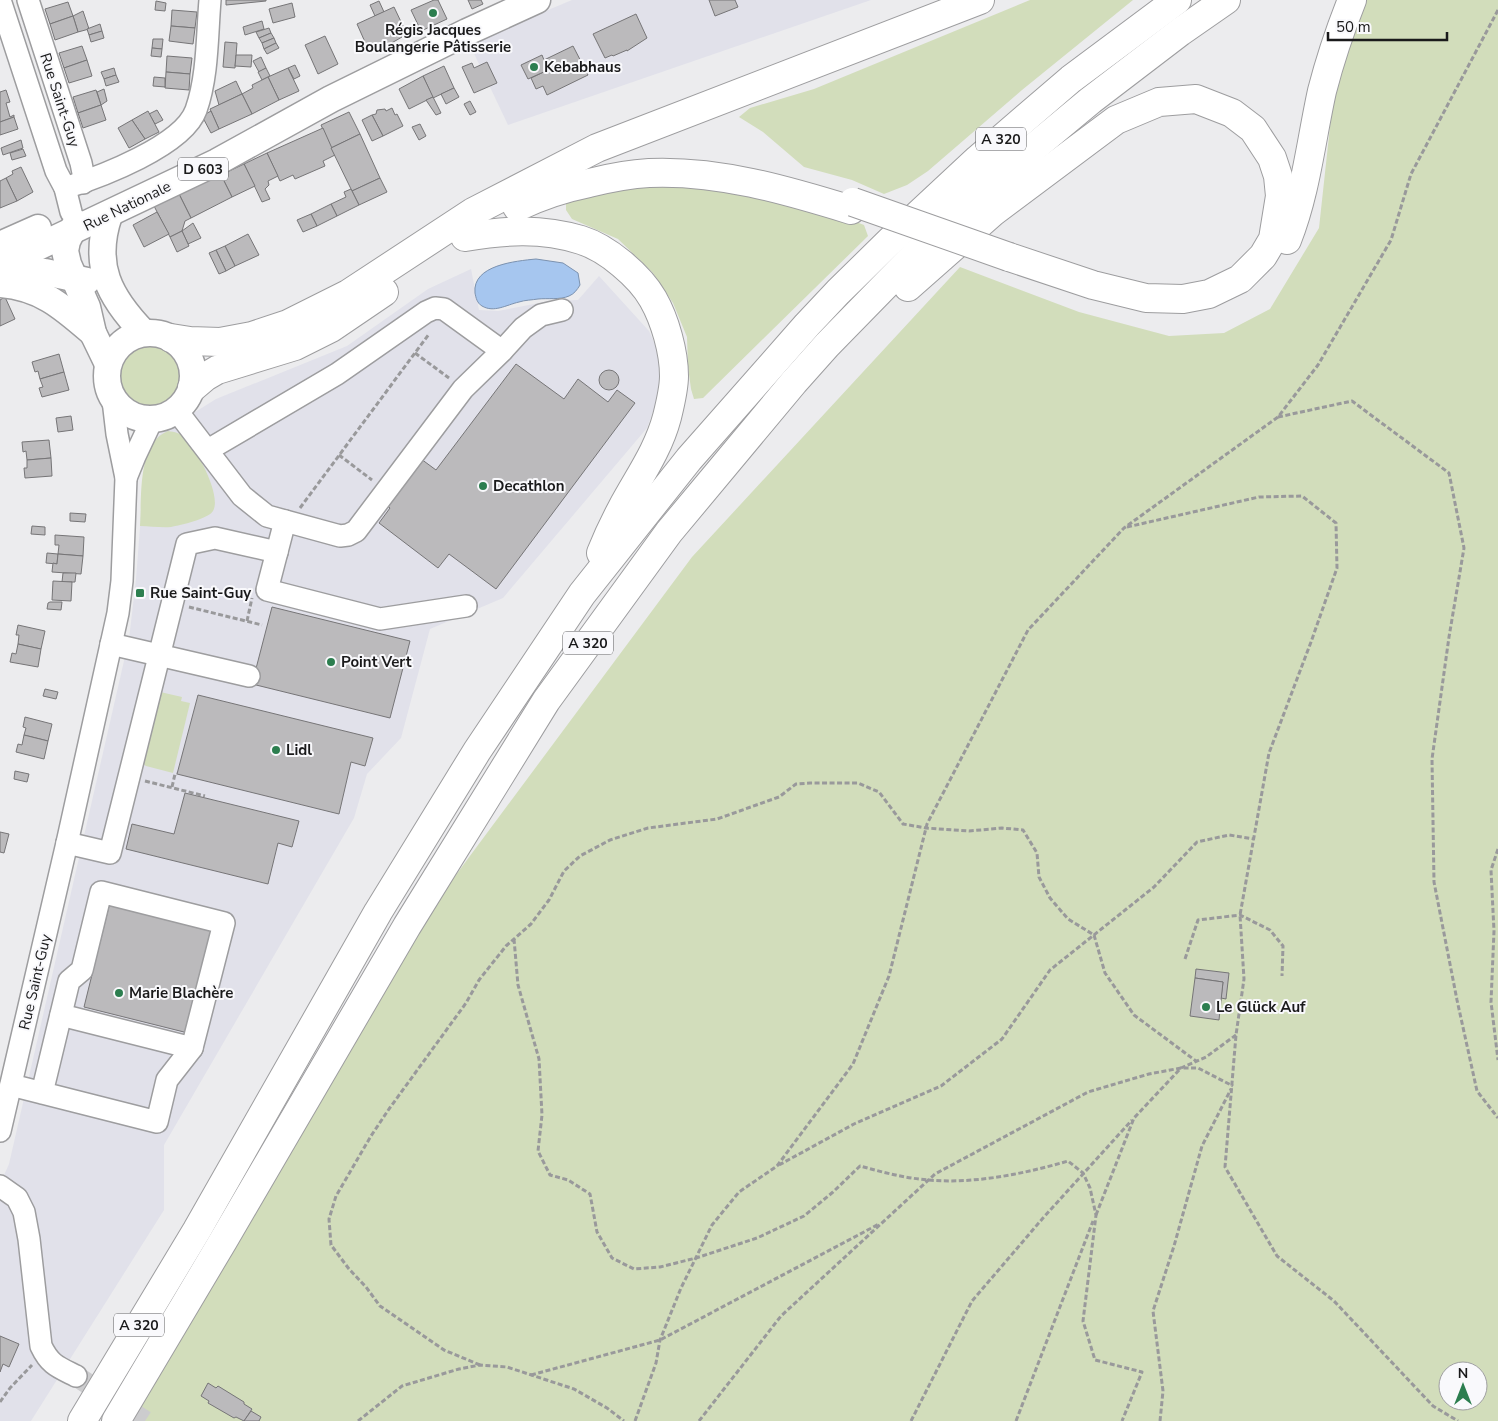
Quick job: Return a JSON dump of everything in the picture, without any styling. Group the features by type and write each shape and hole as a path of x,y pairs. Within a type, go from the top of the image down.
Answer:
{"highway":[{"path":"171,338 220,342 252,336 288,324 348,294 448,228 515,190 597,148 980,0"},
{"name":"A 320","path":"82,1421 197,1230 384,904 477,751 582,594 689,459 807,325 845,286 978,159 1057,91 1177,0"},
{"name":"A 320","path":"116,1421 407,926 546,701 669,532 794,382 827,345 914,256 997,178 1091,100 1180,32 1226,0"},
{"path":"515,190 571,176 648,164 684,164 733,170 767,178 852,206 1008,261 1090,294 1145,307 1184,309 1213,303 1247,288 1272,264 1284,245 1293,223 1310,159 1332,50 1352,0"},
{"path":"794,382 839,353 921,275 993,212 1116,120 1159,102 1196,99 1232,113 1253,129 1272,158 1278,176 1280,196 1273,239 1263,256 1240,279 1210,294 1183,299 1146,298 1008,261"},
{"path":"192,388 216,370 295,346 331,328 465,236 502,214 531,200 573,186 649,173 683,173 731,179 852,206"},
{"path":"465,236 515,230 553,233 583,240 605,252 626,267 640,282 653,299 669,338 674,376 667,417 651,459 621,509 582,594"}],"main road":[{"name":"Rue Nationale","path":"0,245 81,206 217,162 331,99 466,32 537,0"},
{"name":"Rue Nationale","path":"0,265 81,206"},
{"path":"108,364 93,333 87,307 68,264 65,251 81,206 104,233 102,257 104,271 113,296"},
{"path":"0,265 74,278 98,285 113,296 144,333"},
{"path":"0,284 24,287 36,291 71,314 93,333"},
{"path":"144,333 171,338 188,354 192,365 192,388 186,400 177,411 165,417 152,420 140,419 130,415 113,400 108,389 106,376 113,352 132,336 144,333"}],"street":[{"name":"Rue Saint-Guy","path":"0,0 59,180 81,206"},
{"name":"Rue Saint-Guy","path":"28,0 81,163 83,172 81,206"},
{"path":"81,206 113,170 177,135 195,112 204,68 210,0"},
{"path":"208,450 337,374 426,312 435,308 444,309 502,350"},
{"path":"177,411 242,496 267,516 340,536 348,535 356,531 464,389 480,372 523,328 541,315 562,310"},
{"name":"Rue Saint-Guy","path":"0,1131 118,613 122,581 126,478 117,434 113,400"},
{"name":"Rue Saint-Guy","path":"126,478 134,456 152,420"},
{"path":"288,522 276,552 267,590 380,618 466,606"},
{"path":"67,843 110,854 186,544 215,538 276,552"},
{"path":"112,644 249,676"},
{"path":"11,1086 156,1122 168,1080 192,1048 224,923 101,892 82,970 69,981 42,1093"},
{"path":"61,1015 192,1048"},
{"path":"0,1186 17,1198 24,1212 41,1346 47,1358 56,1366 76,1376"}],"path":[{"path":"777,1166 853,1064 889,976 926,828 1028,630 1124,528 1278,417 1318,365 1391,240 1411,174 1498,10"},
{"path":"288,522 429,334"},
{"path":"415,353 464,389"},
{"path":"1278,417 1352,400 1449,473 1464,548 1449,636 1432,759 1434,882 1456,1000 1477,1091 1498,1118"},
{"path":"339,455 386,491"},
{"path":"1124,528 1259,497 1302,496 1336,523 1338,568 1269,754 1240,915 1244,979 1236,1035 1225,1167 1277,1256 1334,1301 1433,1406 1458,1421"},
{"path":"172,604 262,625"},
{"path":"172,787 175,774 177,774"},
{"path":"480,1365 444,1350 380,1306 366,1286 349,1269 331,1245 329,1219 336,1196 389,1109 466,1003 479,980 514,939 531,924 549,900 564,871 580,856 610,840 648,828 717,819 779,797 796,784 810,783 858,783 878,792 903,824 926,828 969,831 1002,828 1023,830 1037,854 1039,877 1050,898 1068,919 1094,935 1105,972 1134,1015 1196,1061"},
{"path":"635,1421 656,1363 660,1340 696,1258 712,1225 739,1192 777,1166 854,1124 941,1086 1002,1039 1050,970 1154,887 1197,842 1229,835 1254,839"},
{"path":"1498,849 1491,870 1494,931 1491,1002 1498,1060"},
{"path":"1185,959 1198,920 1240,915 1270,930 1283,946 1282,976"},
{"path":"514,939 518,985 539,1059 542,1115 538,1151 550,1175 568,1180 590,1194 597,1232 612,1258 634,1269 660,1267 696,1258 757,1238 804,1216 860,1166 892,1175 928,1180 977,1180 1032,1171 1068,1161 1084,1173 1090,1188 1096,1215 1083,1322 1095,1360 1142,1372 1122,1421"},
{"path":"911,1421 972,1301 1084,1173 1181,1068 1206,1057 1236,1035"},
{"path":"699,1421 781,1316 935,1174 1088,1092 1149,1074 1181,1068 1198,1068 1232,1086"},
{"path":"1160,1421 1163,1391 1153,1311 1174,1246 1202,1146 1232,1086"},
{"path":"1016,1421 1134,1118"},
{"path":"531,1375 660,1340 883,1222"},
{"path":"0,1402 10,1388 34,1363 47,1358"},
{"path":"358,1421 402,1386 459,1369 480,1365 507,1367 574,1389 607,1408 624,1421"}],"shaded area":[{"path":"572,0 871,0 508,125 469,43"},
{"path":"471,269 479,310 498,311 550,301 578,300 599,276 649,331 659,353 659,395 647,428 503,598 430,629 401,738 367,774 354,818 164,1145 164,1210 31,1421 0,1421 0,1184 9,1164 129,639 136,579 145,463 153,442 160,434 216,399 347,346 428,289"}],"green space":[{"path":"1030,0 1133,0 1022,90 928,171 907,185 884,194 852,180 804,167 763,132 739,117 750,108 814,89"},
{"path":"1361,0 1498,0 1498,1421 121,1421 415,930 692,557 960,267 1079,312 1169,336 1224,333 1270,309 1319,228 1333,99"},
{"path":"701,185 822,209 864,225 868,236 703,398 694,399 688,367 687,337 673,303 653,273 618,239 572,219 566,210 566,201 622,186"},
{"path":"149,341 162,344 172,351 179,361 182,374 179,387 172,397 162,404 149,407 136,404 126,397 119,387 116,374 119,361 126,351 136,344"},
{"path":"168,431 177,433 185,438 202,462 214,495 215,504 213,511 200,519 171,527 140,526 143,472 146,459 158,437"},
{"path":"156,691 182,697 181,701 190,703 173,773 146,766 142,763"}],"water":[{"path":"536,259 563,263 578,273 580,285 578,289 565,297 526,300 496,309 482,306 476,299 476,284 480,276 488,270 507,263"}],"building":[{"path":"226,0 266,0 266,1 226,5"},
{"path":"438,0 447,19 421,31 411,10"},
{"path":"468,0 481,0 483,4 472,9"},
{"path":"709,0 735,0 738,7 715,16"},
{"path":"156,1 166,3 165,11 155,10"},
{"path":"379,1 384,12 375,16 370,5"},
{"path":"68,2 73,16 50,24 45,9"},
{"path":"292,3 295,17 273,23 269,9"},
{"path":"394,7 403,26 398,29 402,37 381,49 380,47 369,51 357,24"},
{"path":"172,10 197,12 195,28 171,26"},
{"path":"83,11 89,29 78,32 73,16"},
{"path":"636,14 647,38 627,51 605,58 593,34"},
{"path":"73,16 78,32 55,40 50,24"},
{"path":"262,21 264,29 245,35 243,27"},
{"path":"100,24 102,31 89,35 87,29"},
{"path":"171,26 195,28 193,44 169,41"},
{"path":"269,28 271,33 259,38 256,32"},
{"path":"102,31 104,38 91,42 89,35"},
{"path":"271,33 274,38 262,43 259,38"},
{"path":"325,36 338,64 318,74 305,45"},
{"path":"274,38 276,43 264,49 262,43"},
{"path":"153,39 163,39 162,49 152,48"},
{"path":"225,42 237,43 235,68 223,67"},
{"path":"276,43 279,48 267,54 264,49"},
{"path":"82,46 87,60 64,68 59,53"},
{"path":"573,46 588,75 547,95 543,86 536,89 531,78 548,70 544,60"},
{"path":"152,48 162,49 161,57 151,56"},
{"path":"236,55 252,55 251,67 235,66"},
{"name":"Kebabhaus","path":"542,55 548,70 528,79 521,65"},
{"path":"167,56 192,58 190,74 166,72"},
{"path":"261,57 266,68 259,72 253,61"},
{"path":"87,60 92,76 69,83 64,68"},
{"path":"487,62 497,83 474,93 462,67 472,63 474,68"},
{"path":"295,65 300,76 294,79 288,68"},
{"path":"444,66 454,88 433,98 423,76"},
{"path":"114,68 116,75 104,79 101,72"},
{"path":"266,68 270,76 262,80 258,72"},
{"path":"288,68 299,91 279,100 268,77"},
{"path":"166,72 190,74 189,90 165,88"},
{"path":"116,75 119,82 106,86 104,79"},
{"path":"423,76 433,97 409,109 399,89"},
{"path":"154,77 165,78 165,87 153,86"},
{"path":"268,77 279,100 252,114 242,94 253,88 252,85"},
{"path":"236,81 242,94 219,105 215,91"},
{"path":"454,88 459,97 446,104 441,94"},
{"path":"104,89 107,101 101,105 97,92"},
{"path":"6,90 10,102 6,103 10,117 14,115 14,117 0,122 0,92"},
{"path":"96,90 101,105 78,113 73,97"},
{"path":"242,94 252,114 219,129 210,109"},
{"path":"433,97 441,113 436,115 426,100"},
{"path":"470,101 476,112 470,115 464,104"},
{"path":"101,105 106,120 83,128 78,113"},
{"path":"392,108 403,126 383,136 372,115 376,114 377,110 385,109 386,111"},
{"path":"157,110 163,120 155,124 149,114"},
{"path":"148,111 159,132 145,139 132,120"},
{"path":"211,111 219,129 211,133 202,116"},
{"path":"349,112 360,134 331,148 321,125"},
{"path":"372,115 383,136 372,141 362,120"},
{"path":"14,117 18,129 0,135 0,122"},
{"path":"132,120 145,139 129,148 118,128"},
{"path":"420,124 426,136 419,140 412,127"},
{"path":"323,128 335,155 323,161 325,166 295,179 293,175 280,181 267,153"},
{"path":"360,134 380,178 352,191 331,148"},
{"path":"21,140 23,148 3,155 1,148"},
{"path":"23,149 26,156 12,160 10,153"},
{"path":"267,153 278,176 268,181 269,185 265,189 270,199 262,202 244,164"},
{"path":"244,164 255,186 232,197 221,175"},
{"path":"21,167 33,192 17,201 6,178 13,174 12,171"},
{"path":"221,175 232,197 191,218 179,194"},
{"path":"6,178 17,201 0,208 0,181"},
{"path":"380,178 387,192 359,205 352,191"},
{"path":"351,189 359,205 337,216 331,204 346,197 344,192"},
{"path":"179,194 191,218 185,221 182,231 170,237 154,206"},
{"path":"331,204 337,216 317,226 311,214"},
{"path":"157,212 169,234 144,247 133,225"},
{"path":"311,214 317,226 303,232 297,220"},
{"path":"193,223 201,238 188,244 182,231"},
{"path":"182,231 189,246 177,252 170,237"},
{"path":"248,234 259,255 235,266 225,246"},
{"path":"225,246 235,266 226,271 216,250"},
{"path":"216,250 226,271 219,274 209,253"},
{"path":"5,297 15,319 0,326 0,300"},
{"path":"59,354 64,372 40,379 38,371 35,372 32,362"},
{"name":"Decathlon","path":"516,364 564,399 578,379 608,402 617,390 635,403 496,589 449,554 438,568 379,523 390,508 382,502 417,456 436,470"},
{"path":"605,370 613,370 619,376 619,384 613,390 605,390 599,384 599,376"},
{"path":"64,372 69,390 42,397 39,388 43,387 40,379"},
{"path":"71,416 73,430 58,432 56,418"},
{"path":"49,440 51,458 27,460 26,451 23,452 22,442"},
{"path":"51,458 52,476 25,478 24,468 27,468 27,460"},
{"path":"70,513 86,514 85,522 70,521"},
{"path":"32,526 45,527 45,535 31,534"},
{"path":"55,535 84,537 83,556 58,554 59,545 55,545"},
{"path":"47,553 58,554 57,564 46,563"},
{"path":"58,554 83,556 81,574 52,572 53,563 57,564"},
{"path":"63,573 76,573 75,582 62,582"},
{"path":"53,581 72,582 71,601 52,600"},
{"path":"50,602 62,602 61,610 47,609"},
{"name":"Point Vert","path":"272,607 410,641 390,718 252,684"},
{"path":"18,625 45,631 41,649 18,644 19,635 16,635"},
{"path":"18,644 41,649 38,667 10,662 12,653 16,654"},
{"path":"45,689 58,692 56,699 43,696"},
{"name":"Lidl","path":"198,695 373,738 365,766 351,762 339,814 177,774"},
{"path":"25,717 52,724 48,741 24,735 26,728 23,727"},
{"path":"24,735 48,741 44,759 16,752 18,744 22,745"},
{"path":"15,771 29,774 27,782 14,779"},
{"path":"185,793 299,821 292,847 278,843 268,884 126,849 132,824 174,834"},
{"path":"0,832 9,834 4,853 0,852"},
{"path":"110,902 214,928 188,1033 84,1007"},
{"path":"1196,969 1229,973 1226,999 1221,998 1223,982 1195,978"},
{"name":"Le Glück Auf","path":"1195,978 1223,982 1219,1020 1190,1016"},
{"path":"0,1336 19,1344 9,1367 3,1364 0,1372"},
{"path":"208,1383 216,1388 218,1386 252,1409 244,1421 236,1417 234,1418 208,1403 209,1401 201,1396"},
{"path":"251,1411 261,1417 259,1421 244,1421"}],"tunnel":[{"path":"76,1376 145,1421"}],"place":[{"name":"Régis Jacques Boulangerie Pâtisserie","path":"433,13"},
{"name":"Kebabhaus","path":"534,67"},
{"name":"Decathlon","path":"483,486"},
{"name":"Rue Saint-Guy","path":"140,593"},
{"name":"Point Vert","path":"331,662"},
{"name":"Lidl","path":"276,750"},
{"name":"Marie Blachère","path":"119,993"},
{"name":"Le Glück Auf","path":"1206,1007"}]}
